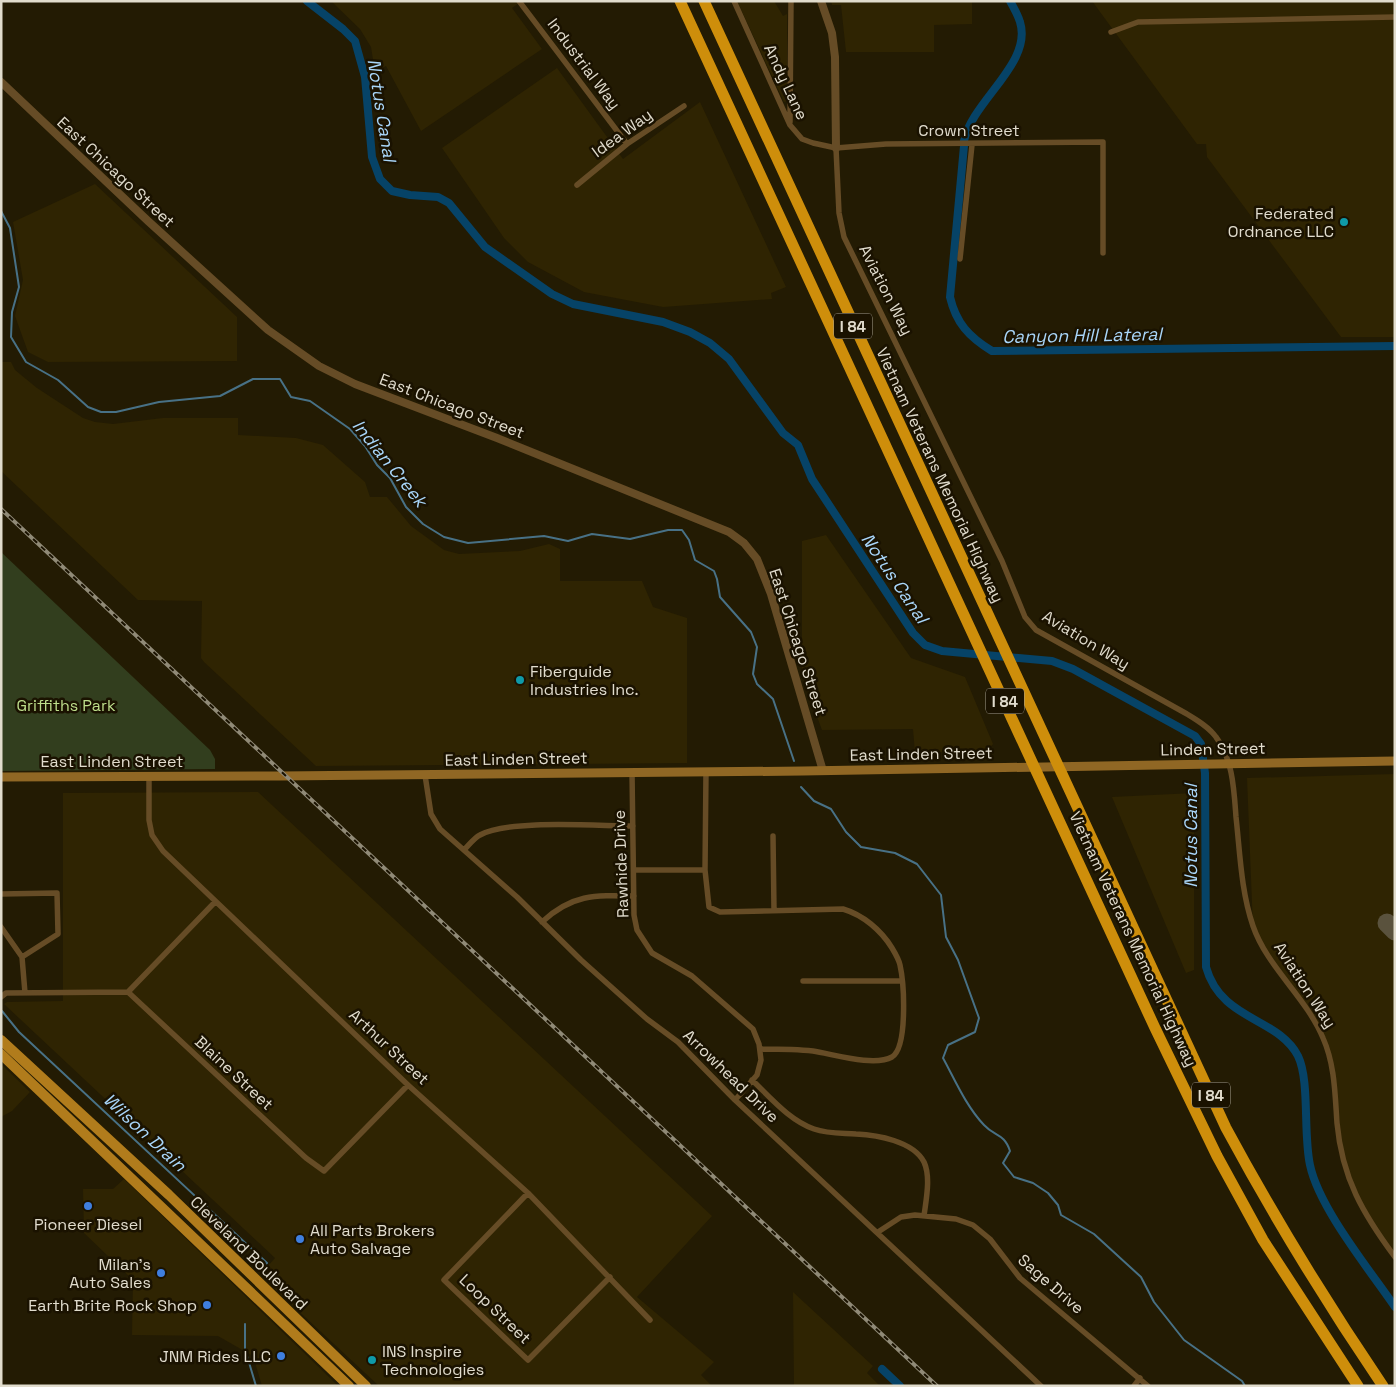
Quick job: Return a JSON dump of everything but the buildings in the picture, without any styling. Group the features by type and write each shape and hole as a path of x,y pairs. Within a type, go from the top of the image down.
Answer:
{"highway":[{"name":"Vietnam Veterans Memorial Highway","path":"680,1 1045,790 1217,1156 1263,1240 1358,1386"},
{"name":"Vietnam Veterans Memorial Highway","path":"704,1 1067,788 1230,1136 1280,1228 1333,1313 1383,1386"}],"main road":[{"name":"Linden Street","path":"1032,768 1395,761"},
{"name":"East Linden Street","path":"1,776 425,775 1032,768"},
{"name":"Cleveland Boulevard","path":"1,1040 169,1196 366,1386"},
{"name":"Cleveland Boulevard","path":"1,1054 349,1386"}],"street":[{"name":"Industrial Way","path":"519,1 627,144"},
{"name":"Andy Lane","path":"734,1 790,125 802,138 813,144 836,148"},
{"path":"790,125 791,1"},
{"name":"Aviation Way","path":"820,1 832,33 835,57 839,214 844,237 1002,561 1025,617 1036,630 1198,721 1217,738 1232,775 1244,887 1254,928 1324,1038 1335,1083 1337,1124 1345,1169 1351,1187 1370,1223 1395,1257"},
{"path":"1111,32 1138,22 1395,17"},
{"name":"East Chicago Street","path":"1,82 148,222 268,330 319,366 355,384 497,438 731,533 744,543 757,559 771,594 823,771"},
{"name":"Idea Way","path":"577,185 627,144 684,106"},
{"name":"Crown Street","path":"836,148 886,144 972,145 1103,142 1103,253"},
{"path":"960,259 972,145"},
{"name":"Rawhide Drive","path":"632,772 634,896 637,930 652,953 692,976 742,1017 753,1029 760,1050 761,1060 757,1075 735,1100"},
{"path":"706,772 705,870 709,907 720,912 843,909 859,914 892,948 900,964 903,1035 900,1048 893,1056 884,1060 876,1060 790,1049 760,1050"},
{"name":"Arrowhead Drive","path":"425,775 431,814 440,829 646,1019 678,1042 735,1100 1041,1386"},
{"name":"Arthur Street","path":"149,776 149,820 152,835 163,851 408,1085 528,1193 610,1276 650,1320"},
{"path":"464,850 479,835 497,828 518,826 633,826"},
{"path":"773,836 774,910"},
{"path":"634,870 705,870"},
{"path":"1,894 57,893 58,934 22,957"},
{"path":"542,922 558,907 575,899 597,896 634,896"},
{"path":"1,997 6,994 25,993 128,992 215,902"},
{"path":"1,927 22,957 25,993"},
{"path":"803,981 901,981"},
{"name":"Blaine Street","path":"128,992 306,1158 324,1171 408,1085"},
{"path":"752,1080 794,1119 814,1129 833,1134 880,1137 915,1152 924,1163 926,1175 924,1216"},
{"name":"Loop Street","path":"528,1193 444,1280 528,1360 610,1276"},
{"name":"Sage Drive","path":"878,1232 901,1217 924,1216 956,1219 973,1225 990,1239 1020,1278 1148,1386"},
{"path":"1134,1386 1140,1378"}],"shaded area":[{"path":"331,1 522,1 512,8 542,49 421,131 386,66 375,72 371,47 360,29"},
{"path":"737,1 774,1 783,16 787,14 787,101 784,102"},
{"path":"831,1 972,1 972,24 934,25 934,52 846,52 841,5 832,5"},
{"path":"1092,1 1395,1 1395,337 1341,337 1207,157 1206,144 1197,144"},
{"path":"557,68 623,159 700,102 786,287 771,293 772,299 663,307 584,292 528,262 504,238 442,148"},
{"path":"95,184 237,317 237,361 48,362 28,352 15,316 23,280 13,222"},
{"path":"1,362 11,362 15,370 37,388 83,418 95,422 113,424 163,418 238,418 238,435 296,438 323,445 365,482 370,497 387,497 411,526 444,550 459,554 520,551 549,544 560,549 560,581 642,581 653,607 687,618 687,763 316,766 201,658 202,601 138,600 1,471"},
{"path":"826,535 911,658 965,677 993,744 988,750 915,753 913,729 822,730 802,676 802,541"},
{"path":"1395,774 1395,1257 1369,1223 1345,1169 1335,1083 1324,1038 1253,928 1247,778"},
{"path":"258,792 712,1216 637,1297 714,1362 701,1375 712,1386 379,1386 260,1275 275,1258 4,1004 7,1002 63,1001 63,793"},
{"path":"1194,793 1194,970 1186,973 1112,797"},
{"path":"1,1064 30,1092 12,1111 1,1117"},
{"path":"124,1179 338,1386 262,1386 253,1356 218,1336 132,1335 133,1280 84,1233 83,1189 113,1189"},
{"path":"793,1292 873,1366 867,1373 880,1386 794,1386"}],"green space":[{"name":"Griffiths Park","path":"1,552 210,750 215,759 215,769 1,771"}],"waterway":[{"name":"Notus Canal","path":"307,1 343,29 355,41 365,77 372,157 380,179 392,191 410,195 438,197 449,203 485,247 552,294 573,304 663,322 690,332 710,343 729,359 783,433 798,445 812,479 913,633 925,645 942,651 1052,661 1073,669 1195,736 1201,744 1205,773 1206,967 1213,985 1224,998 1236,1009 1277,1033 1289,1043 1298,1056 1304,1079 1308,1152 1315,1182 1323,1200 1346,1238 1395,1307"},
{"name":"Canyon Hill Lateral","path":"964,141 969,126 978,111 1000,82 1018,52 1022,37 1020,22 1010,1"},
{"name":"Canyon Hill Lateral","path":"964,146 950,297 960,322 970,335 992,351 1395,346"},
{"name":"Indian Creek","path":"1,211 10,228 19,287 12,312 11,337 26,362 58,380 88,407 101,412 116,412 159,402 220,396 253,379 280,379 291,397 310,401 350,429 365,446 377,465 390,478 406,507 423,524 444,537 468,543 544,536 568,541 592,534 630,539 668,530 682,530 689,540 695,560 714,571 720,597 751,632 757,647 753,674 757,684 773,699 794,761"},
{"name":"Indian Creek","path":"801,787 814,801 831,809 846,832 861,847 895,853 917,864 941,895 946,937 958,960 979,1018 975,1032 948,1045 943,1058 972,1110 988,1129 1002,1138 1008,1145 1010,1151 1003,1163 1014,1177 1033,1183 1048,1193 1058,1205 1061,1215 1094,1234 1141,1277 1154,1302 1184,1340 1242,1381 1245,1386"},
{"name":"Wilson Drain","path":"2,1011 19,1032 267,1263 261,1270"},
{"name":"Wilson Drain","path":"245,1324 245,1349 256,1386"},
{"path":"882,1369 900,1386"}],"taxiway":[{"path":"1387,923 1395,931"}],"railway":[{"path":"1,509 937,1386"}],"place":[{"name":"Federated Ordnance LLC","path":"1344,222"},
{"name":"Fiberguide Industries Inc.","path":"520,680"},
{"name":"Pioneer Diesel","path":"88,1206"},
{"name":"All Parts Brokers Auto Salvage","path":"300,1239"},
{"name":"Milan's Auto Sales","path":"161,1273"},
{"name":"Earth Brite Rock Shop","path":"207,1305"},
{"name":"JNM Rides LLC","path":"281,1356"},
{"name":"INS Inspire Technologies","path":"372,1360"}]}
